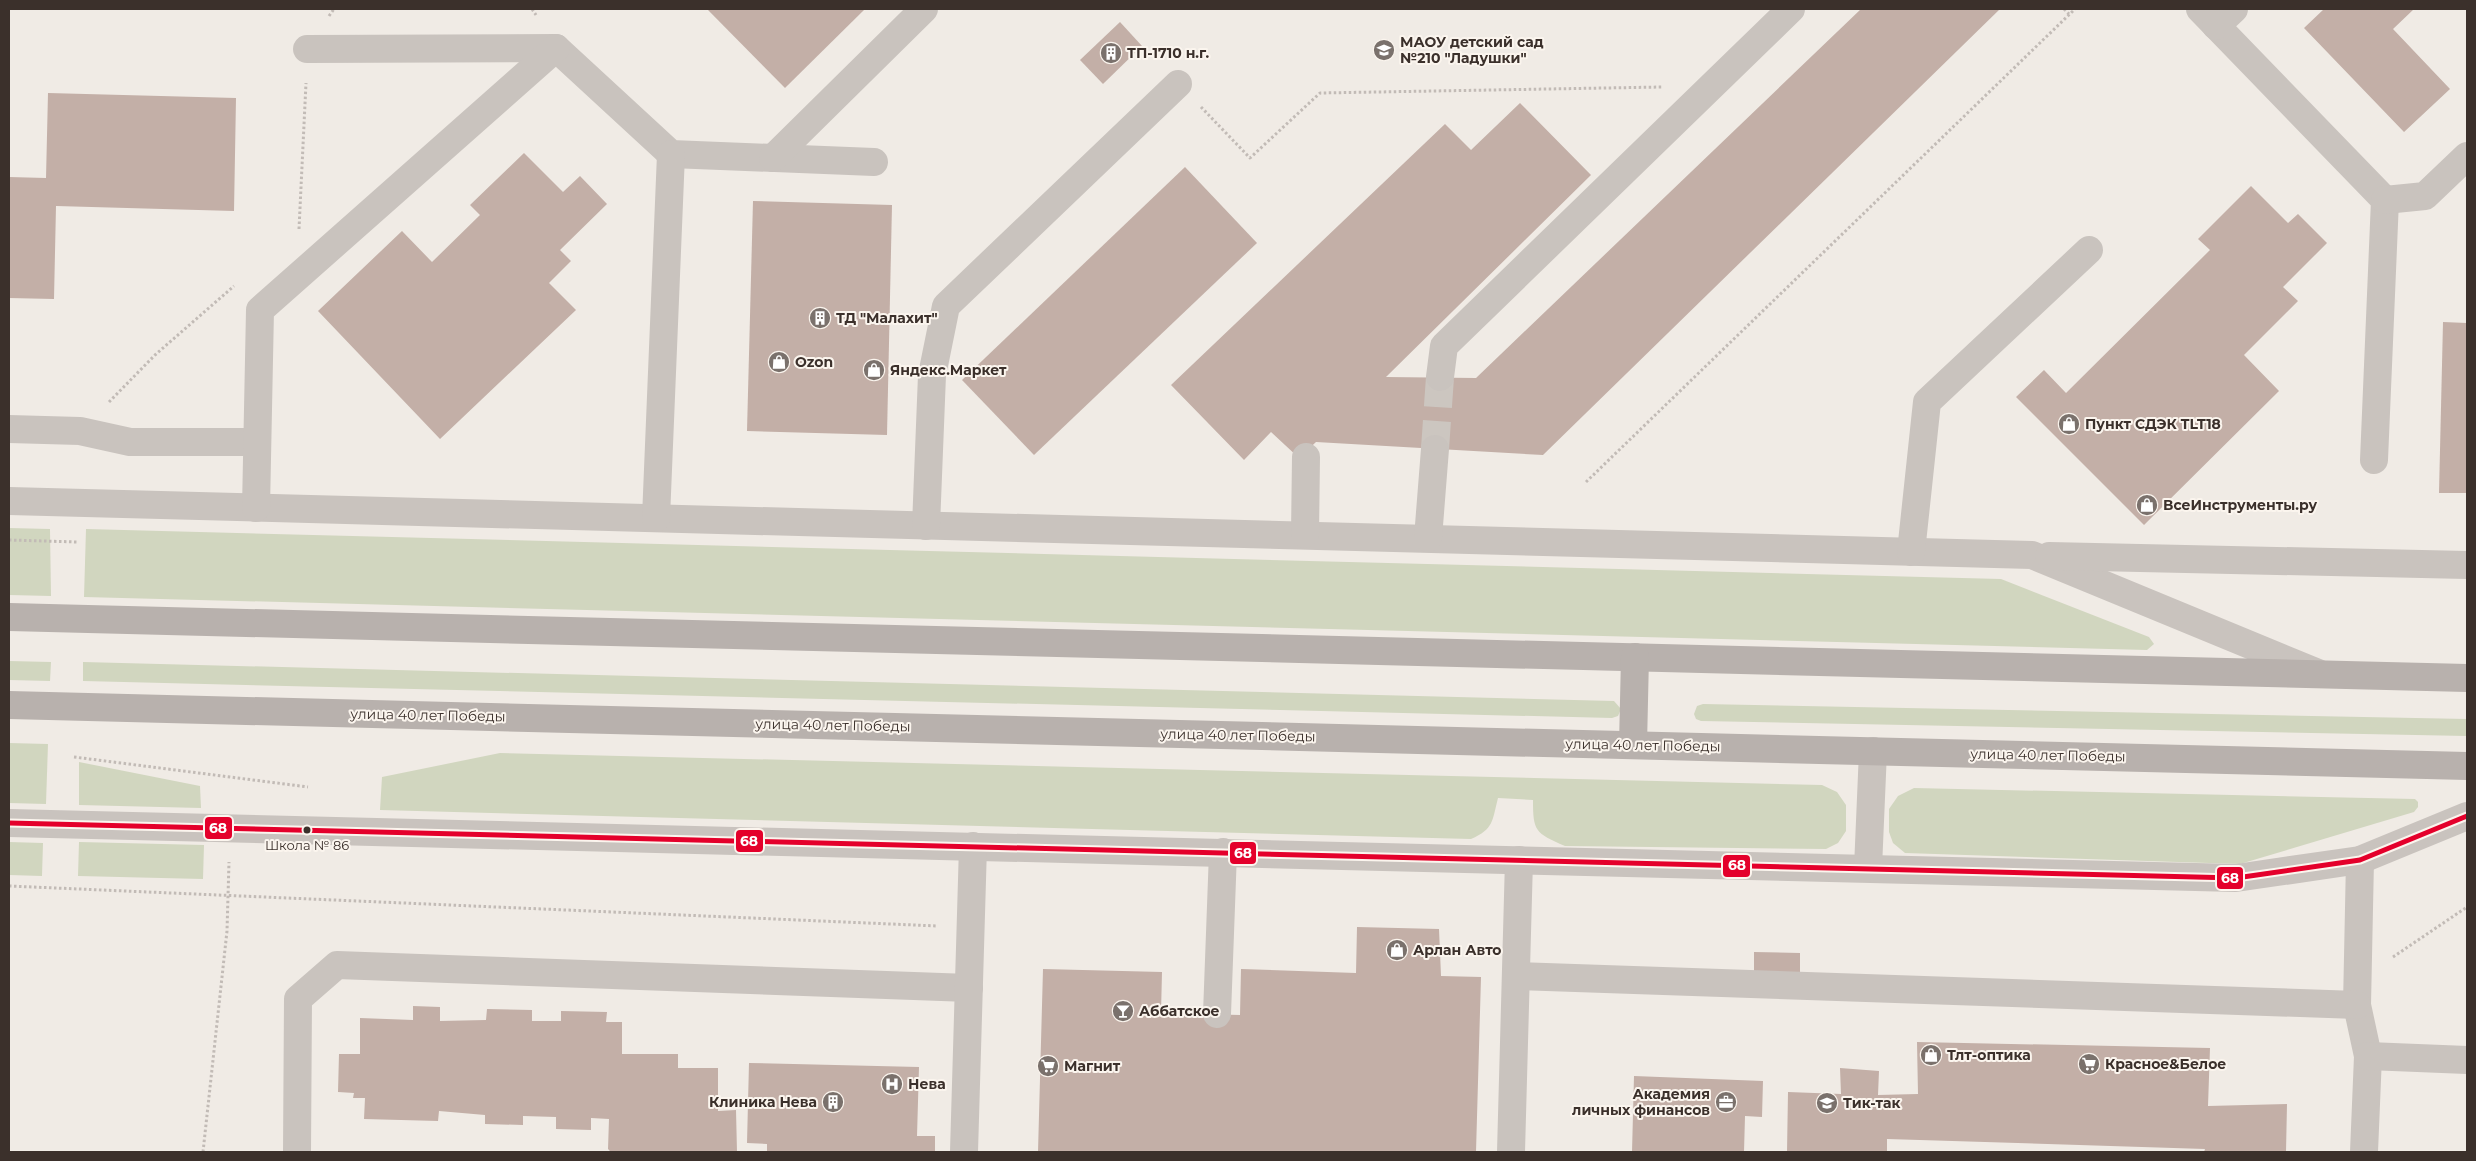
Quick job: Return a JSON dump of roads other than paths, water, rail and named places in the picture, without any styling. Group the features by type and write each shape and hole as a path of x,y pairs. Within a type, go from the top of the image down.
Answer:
{"main road":[{"path":"9,617 2467,678"},
{"path":"1633,745 1635,657"},
{"name":"улица 40 лет Победы","path":"9,705 2467,766"}],"street":[{"path":"774,158 924,9"},
{"path":"1440,377 1444,346 1792,9"},
{"path":"2217,14 2386,200 2374,460"},
{"path":"307,49 556,48 671,154 874,162"},
{"path":"256,508 260,310 556,48"},
{"path":"926,526 932,375 946,306 1178,84"},
{"path":"656,518 671,154"},
{"path":"2386,200 2425,196 2467,156"},
{"path":"1911,552 1927,402 2089,250"},
{"path":"9,429 80,431 130,442 257,442"},
{"path":"1428,538 1434,448"},
{"path":"1305,534 1306,457"},
{"path":"9,501 2467,565"},
{"path":"2032,555 2318,673"},
{"path":"1868,868 1872,751"},
{"path":"9,823 2236,878 2360,860 2467,816"},
{"path":"964,1152 973,846"},
{"path":"1217,1014 1223,852"},
{"path":"1510,1152 1519,860"},
{"path":"2360,860 2357,993 2368,1056 2364,1152"},
{"path":"297,1152 298,999 337,965 969,988"},
{"path":"1516,976 2357,993"},
{"path":"2368,1056 2467,1060"}],"tunnel":[{"path":"1435,449 1440,377"}],"place":[{"name":"МАОУ детский сад №210 \"Ладушки\"","path":"1384,50"},
{"name":"ТП-1710 н.г.","path":"1111,53"},
{"name":"ТД \"Малахит\"","path":"820,318"},
{"name":"Ozon","path":"779,362"},
{"name":"Яндекс.Маркет","path":"874,370"},
{"name":"Пункт СДЭК TLT18","path":"2069,424"},
{"name":"ВсеИнструменты.ру","path":"2147,505"},
{"name":"Школа № 86","path":"307,830"},
{"name":"Арлан Авто","path":"1397,950"},
{"name":"Аббатское","path":"1123,1011"},
{"name":"Тлт-оптика","path":"1931,1055"},
{"name":"Красное&Белое","path":"2089,1064"},
{"name":"Магнит","path":"1048,1066"},
{"name":"Нева","path":"892,1084"},
{"name":"Клиника Нева","path":"833,1102"},
{"name":"Академия личных финансов","path":"1726,1102"},
{"name":"Тик-так","path":"1827,1103"}]}
